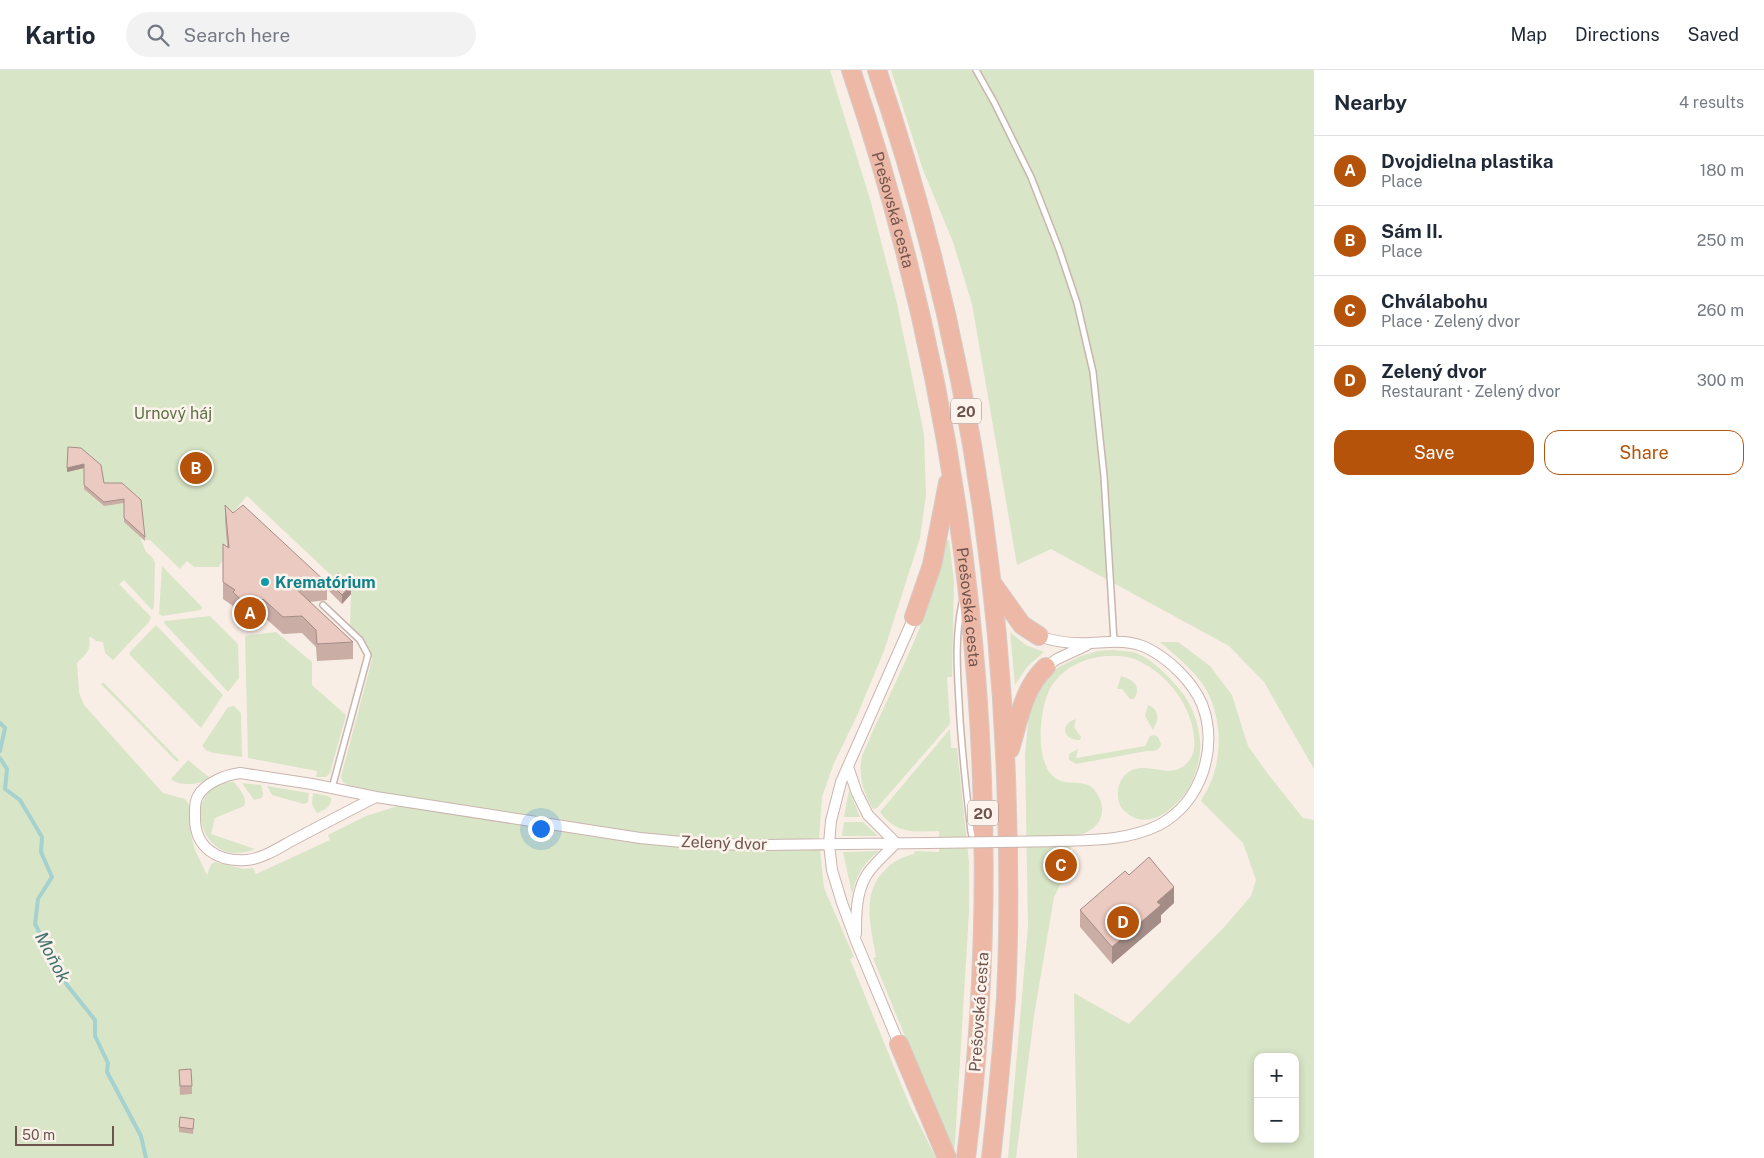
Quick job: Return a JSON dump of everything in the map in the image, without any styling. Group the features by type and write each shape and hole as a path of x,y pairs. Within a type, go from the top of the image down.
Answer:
{"highway":[{"name":"Prešovská cesta","path":"851,70 886,180 924,327 951,468 967,583 980,740 984,878 980,1010 966,1158"},
{"name":"Prešovská cesta","path":"877,70 911,177 947,317 974,456 991,582 1002,693 1009,859 1006,998 994,1152"},
{"path":"914,617 932,565 941,527 951,468"},
{"path":"991,582 1022,625 1039,636"},
{"path":"1006,762 1027,692 1038,674 1046,667"},
{"path":"899,1044 947,1158"}],"street":[{"path":"899,1044 842,903 832,870 829,844 841,782 914,617"},
{"path":"1039,636 1060,642 1090,644"},
{"name":"Zelený dvor","path":"376,797 284,845 246,860 235,860 210,852 203,846 196,832 196,801 198,794 220,778 229,774 240,773 262,775 376,797 640,838 703,844 1062,841 1127,836 1147,831 1174,815 1195,791 1206,763 1207,722 1201,703 1190,685 1179,672 1158,654 1136,644 1114,641 1090,644"},
{"path":"1046,667 1057,659 1090,644"},
{"path":"848,767 857,794 868,816 896,843 874,865 861,886 858,899 856,941"}],"lane":[{"path":"976,70 1031,177 1059,249 1079,312 1093,372 1104,476 1114,641"},
{"path":"323,605 360,640 368,655 332,788"}],"green space":[{"name":"Urnový háj","path":"0,70 830,70 870,199 896,299 924,434 926,495 920,538 884,651 856,718 834,763 822,797 819,839 824,888 854,957 850,959 910,1106 936,1158 0,1158","holes":["247,496 351,594 350,625 367,644 372,659 341,777 347,785 394,795 398,806 366,816 328,835 330,840 256,874 253,868 244,869 215,862 211,864 207,875 195,850 191,835 190,806 185,799 163,793 84,705 79,692 77,663 89,649 89,638 91,637 96,641 103,642 105,653 113,660 149,622 151,617 119,584 124,580 152,610 154,607 155,562 146,552 140,537 143,540 150,540 180,569 187,561 194,567 219,567 225,551 225,522"]},
{"path":"891,70 1314,70 1314,769 1264,682 1229,646 1051,549 1017,565 972,304 953,242 923,170"},
{"path":"949,540 954,581 952,677 947,677 950,724 877,808 873,809 862,784 862,756 921,624 940,569 946,541"},
{"path":"162,566 202,607 201,610 162,616 159,614"},
{"path":"210,616 238,644 239,678 228,692 164,623 165,621"},
{"path":"156,625 223,695 201,728 130,655 130,652"},
{"path":"276,632 312,662 312,685 346,715 330,773 326,777 316,777 317,771 248,758 245,636"},
{"path":"1010,632 1026,645 1044,652 1027,667 1015,685"},
{"path":"1160,642 1178,642 1210,666 1232,695 1248,746 1303,818 1314,820 1314,1158 1077,1158 1074,993 1129,1024 1226,925 1251,896 1256,880 1243,843 1201,801 1210,784 1217,759 1219,746 1217,719 1202,683 1182,661"},
{"path":"1098,651 1133,652 1149,660 1169,677 1184,695 1197,723 1200,738 1199,761 1191,784 1172,808 1154,818 1145,820 1136,818 1120,806 1118,793 1124,776 1133,770 1141,768 1179,769 1189,761 1193,752 1192,726 1183,702 1176,692 1158,673 1148,666 1131,658 1113,656 1089,659 1073,666 1060,675 1048,693 1044,705 1041,735 1045,763 1050,773 1059,780 1084,784 1092,788 1101,800 1102,808 1101,816 1094,828 1080,835 1071,836 1070,866 1054,897 1034,1016 1016,1158 1008,1158 1028,926 1025,756 1029,712 1033,696 1053,670 1081,656"},
{"path":"1121,676 1132,681 1137,687 1134,699 1130,699 1122,689 1117,689"},
{"path":"103,682 179,760 177,762 101,684"},
{"path":"1148,705 1155,710 1157,716 1153,730 1145,716"},
{"path":"234,706 241,713 242,757 207,751 202,746 228,707"},
{"path":"1076,719 1074,727 1081,737 1080,740 1070,738 1065,732 1067,725"},
{"path":"950,729 951,748 957,748 969,862 969,912 954,1149 951,1149 873,958 876,957 869,912 872,890 877,880 894,862 914,854 915,851 939,852 939,831 921,832 899,828 880,812"},
{"path":"1150,736 1158,737 1161,744 1156,750 1076,764 1069,760 1069,754 1078,749 1076,758 1145,746"},
{"path":"188,760 210,778 190,784 175,782 171,779"},
{"path":"234,782 244,797 244,806 215,818 211,834 255,849 236,853 220,849 209,839 202,825 201,810 205,796 216,786"},
{"path":"242,783 261,785 262,798 254,800"},
{"path":"267,786 309,793 308,802 304,804 272,795"},
{"path":"849,790 860,817 844,817"},
{"path":"313,793 331,798 329,806 317,813 312,804"},
{"path":"844,822 863,822 878,836 842,836"},
{"path":"879,851 861,870 852,894 843,852"}],"building":[{"path":"68,447 81,448 101,465 104,483 122,483 141,500 145,537 124,518 124,499 104,502 84,485 84,464 67,468"},
{"name":"Krematórium","path":"225,505 233,513 243,505 327,583 293,586 353,642 317,644 316,630 302,616 283,617 263,599 252,610 233,592 235,590 223,582 223,544 229,548"},
{"path":"338,573 351,585 342,595 329,582"},
{"path":"1149,857 1174,887 1157,902 1161,905 1112,947 1080,910 1125,871 1129,875"},
{"path":"191,1069 192,1086 180,1086 179,1070"},
{"path":"180,1117 194,1119 193,1129 179,1127"}],"waterway":[{"name":"Moňok","path":"0,723 5,728 0,751"},
{"name":"Moňok","path":"0,758 7,769 5,789 20,800 42,837 41,852 52,877 38,899 35,924 67,985 95,1020 95,1036 108,1063 107,1072 141,1136 146,1158"}],"place":[{"name":"Sám II.","path":"196,468"},
{"name":"Krematórium","path":"265,582"},
{"name":"Dvojdielna plastika","path":"250,613"},
{"name":"Chválabohu","path":"1061,865"},
{"name":"Zelený dvor","path":"1123,922"}]}
